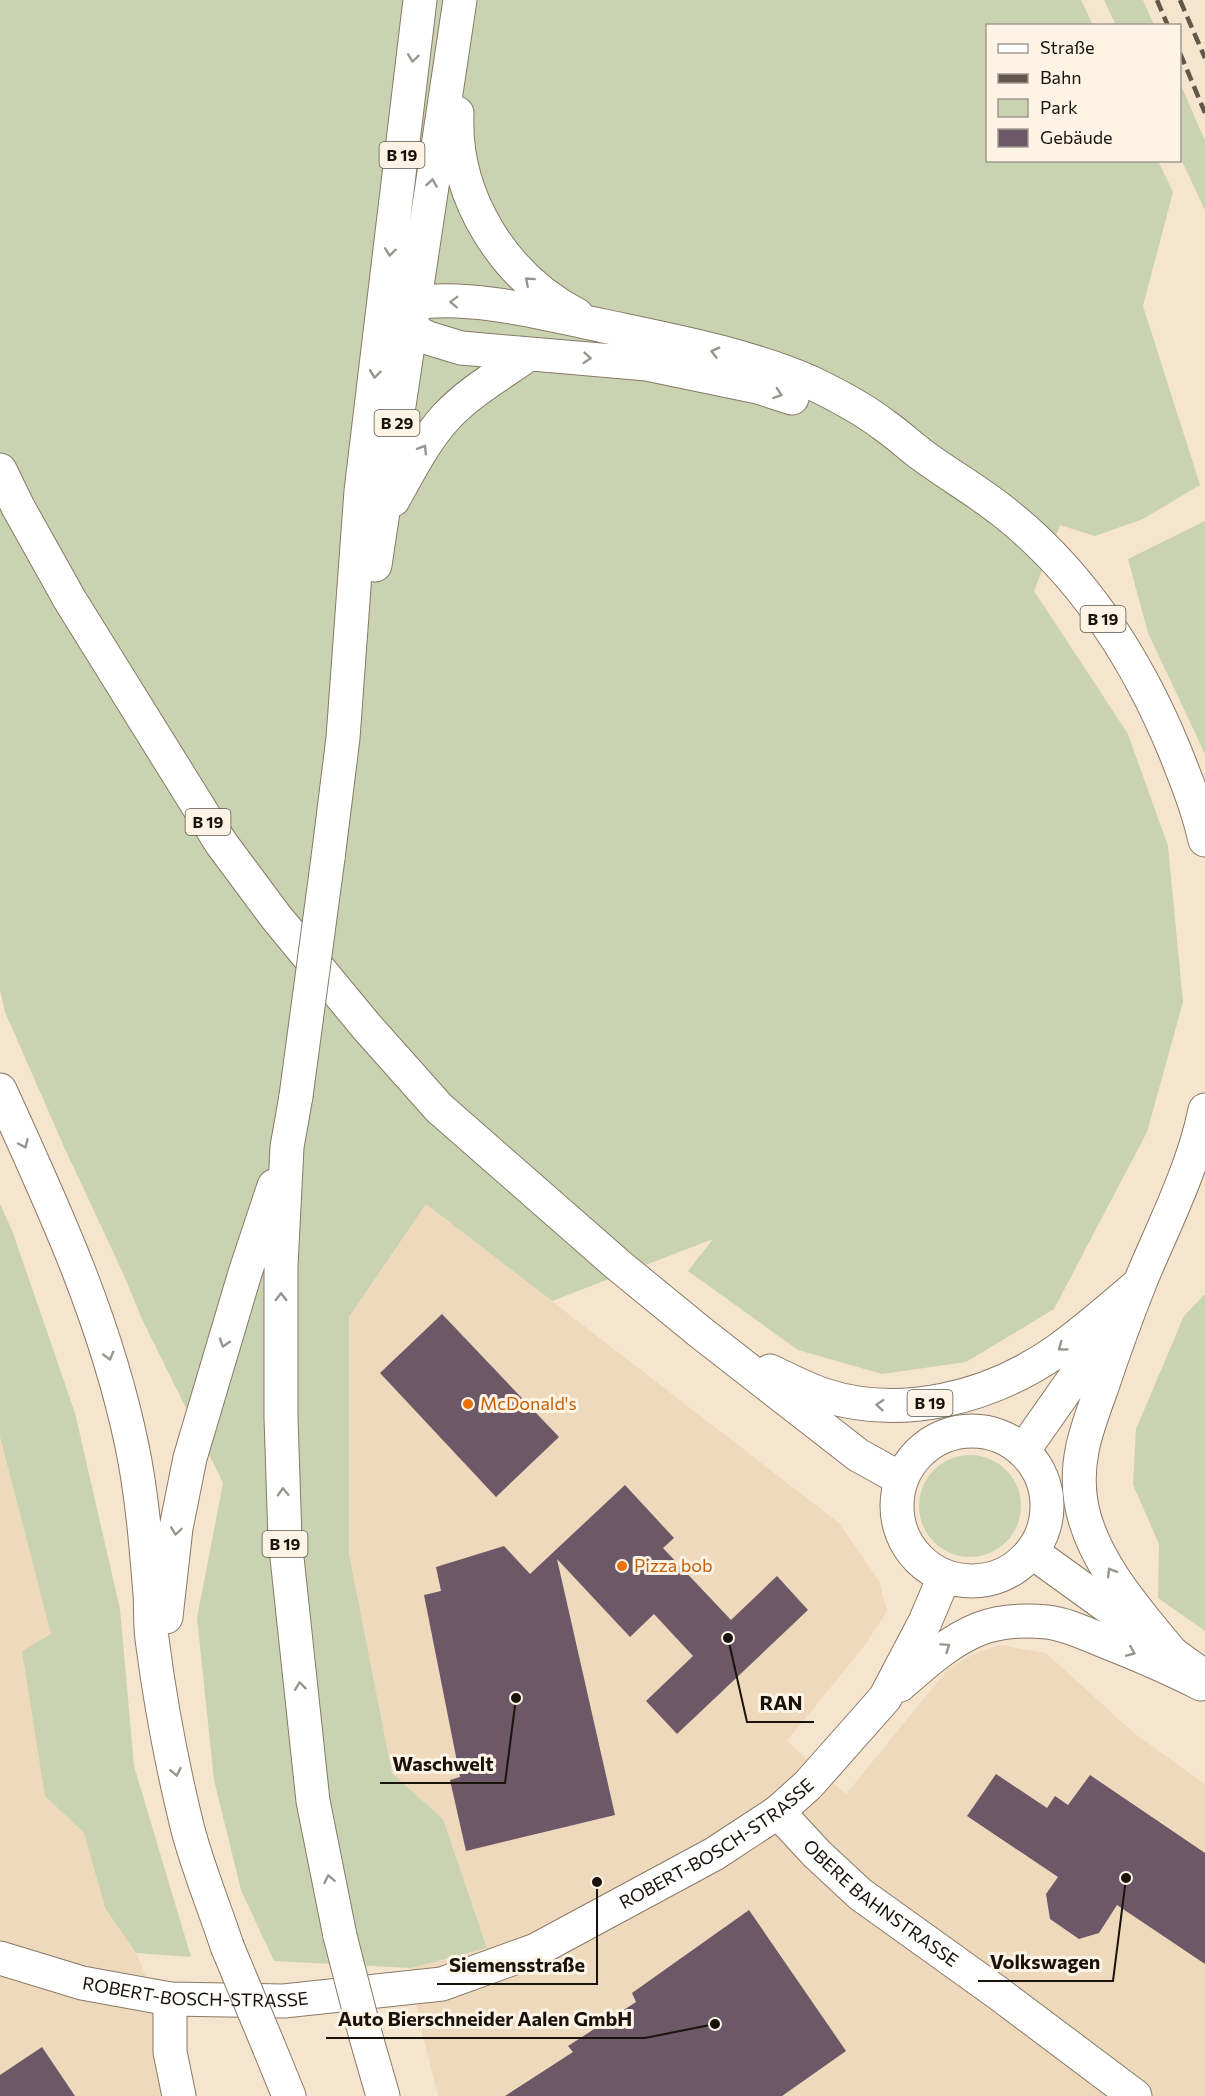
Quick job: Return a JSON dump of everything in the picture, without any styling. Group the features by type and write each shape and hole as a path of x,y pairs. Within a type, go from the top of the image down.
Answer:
{"main road":[{"name":"B 19","path":"164,1715 165,1621 176,1528 190,1458 245,1273 287,1147 297,1096 343,738 361,491 420,0"},
{"name":"B 29","path":"383,517 461,0"},
{"path":"461,0 457,118 459,160 468,194 482,222 500,249 526,279 558,305 595,324"},
{"name":"B 19","path":"382,313 413,316 462,302 500,306 595,324 754,362 811,383 857,408 882,423 922,456"},
{"name":"B 19","path":"413,316 428,338 461,348 647,364 758,387 867,427 922,456 969,485 1007,514 1076,582 1104,620 1134,666 1161,718 1186,778 1205,840"},
{"name":"B 19","path":"343,738 383,517 429,439 447,416 529,354"},
{"name":"B 19","path":"0,461 18,507 70,600 184,786 221,843 291,935 366,1026 439,1108 617,1264 858,1455 901,1479"},
{"path":"0,470 18,507"},
{"name":"B 19","path":"0,1090 75,1258 121,1397 140,1496 152,1636 164,1715 187,1827 227,1946 290,2096"},
{"name":"B 19","path":"700,1332 771,1372 824,1395 856,1402 887,1406 934,1402 968,1394 1009,1379 1052,1354 1084,1331 1140,1283 1188,1167 1205,1110"},
{"name":"B 19","path":"287,1147 281,1266 281,1418 285,1539 313,1801 340,1936 383,2096"},
{"path":"1023,1451 1140,1283"},
{"path":"1140,1283 1087,1431 1078,1469 1081,1503 1104,1560 1137,1610 1171,1652"},
{"path":"973,1431 991,1433 1008,1440 1023,1451 1035,1465 1043,1481 1047,1499 1047,1518 1032,1552 1015,1569 993,1580 977,1582 961,1582 944,1577 924,1565 908,1548 899,1526 896,1502 901,1479 910,1463 922,1449 954,1433 973,1431"},
{"path":"1032,1552 1205,1677"},
{"name":"ROBERT-BOSCH-STRASSE","path":"0,1958 82,1983 170,1999 284,2001 442,1984 537,1950 714,1854 778,1812 831,1760 885,1698 926,1622 944,1577"},
{"path":"885,1698 932,1657 958,1640 979,1629 998,1624 1026,1622 1050,1622 1086,1633 1205,1686"},
{"name":"OBERE BAHNSTRASSE","path":"778,1812 817,1854 860,1894 983,1982 1135,2096"},
{"path":"170,1999 170,2052 179,2096"}],"shaded area":[{"path":"426,1204 839,1523 879,1581 887,1611 865,1645 787,1741 846,1794 948,1669 974,1654 999,1645 1046,1653 1134,1733 1205,1784 1205,2096 438,2096 419,2020 411,1968 487,1948 443,1819 392,1773 349,1554 349,1317"},
{"path":"0,1437 51,1634 45,1796 84,1833 105,1908 136,1953 198,2096 0,2096"}],"green space":[{"path":"0,0 1081,0 1093,24 986,24 986,162 1158,162 1173,192 1143,306 1200,485 1143,519 1095,536 1060,525 1034,591 1128,734 1168,846 1183,1002 1147,1132 1054,1309 966,1362 882,1374 798,1350 688,1271 713,1239 552,1301 426,1204 349,1317 349,1554 392,1773 443,1819 487,1948 411,1968 274,1961 241,1890 214,1780 197,1618 223,1483 142,1319 65,1149 5,1012 0,990"},
{"path":"1104,0 1143,0 1154,24 1116,24"},
{"path":"1181,85 1205,141 1205,210 1181,159"},
{"path":"1205,521 1205,754 1148,633 1128,559"},
{"path":"0,1204 13,1233 75,1413 120,1609 134,1766 191,1957 136,1953 105,1908 84,1833 45,1796 22,1651 51,1634 0,1437"},
{"path":"1205,1294 1205,1631 1158,1598 1159,1544 1133,1485 1136,1429 1184,1316"},
{"path":"970,1455 989,1459 1006,1470 1017,1487 1021,1506 1017,1525 1006,1542 989,1553 970,1557 951,1553 934,1542 923,1525 919,1506 923,1487 934,1470 951,1459"}],"building":[{"path":"442,1314 559,1437 496,1497 380,1373"},
{"path":"625,1485 674,1538 663,1548 731,1620 777,1576 808,1610 677,1734 646,1701 693,1656 654,1614 630,1637 557,1559 615,1815 466,1851 450,1780 460,1777 424,1595 441,1591 436,1567 504,1546 530,1574"},
{"path":"996,1774 1047,1808 1055,1796 1068,1805 1090,1775 1205,1853 1205,1964 1117,1905 1099,1933 1079,1939 1050,1919 1046,1894 1058,1877 967,1816"},
{"path":"749,1910 846,2051 782,2096 505,2096 573,2052 568,2046 636,2002 632,1993"},
{"path":"42,2047 75,2096 0,2096 0,2075"}],"railway":[{"path":"1157,0 1167,24"},
{"path":"1180,0 1205,58"},
{"path":"1181,55 1205,113"}],"place":[{"name":"McDonald's","path":"468,1404"},
{"name":"Pizza bob","path":"622,1566"},
{"name":"RAN","path":"728,1638"},
{"name":"Waschwelt","path":"516,1698"},
{"name":"Volkswagen","path":"1126,1878"},
{"name":"Siemensstraße","path":"597,1882"},
{"name":"Auto Bierschneider Aalen GmbH","path":"715,2024"}]}
